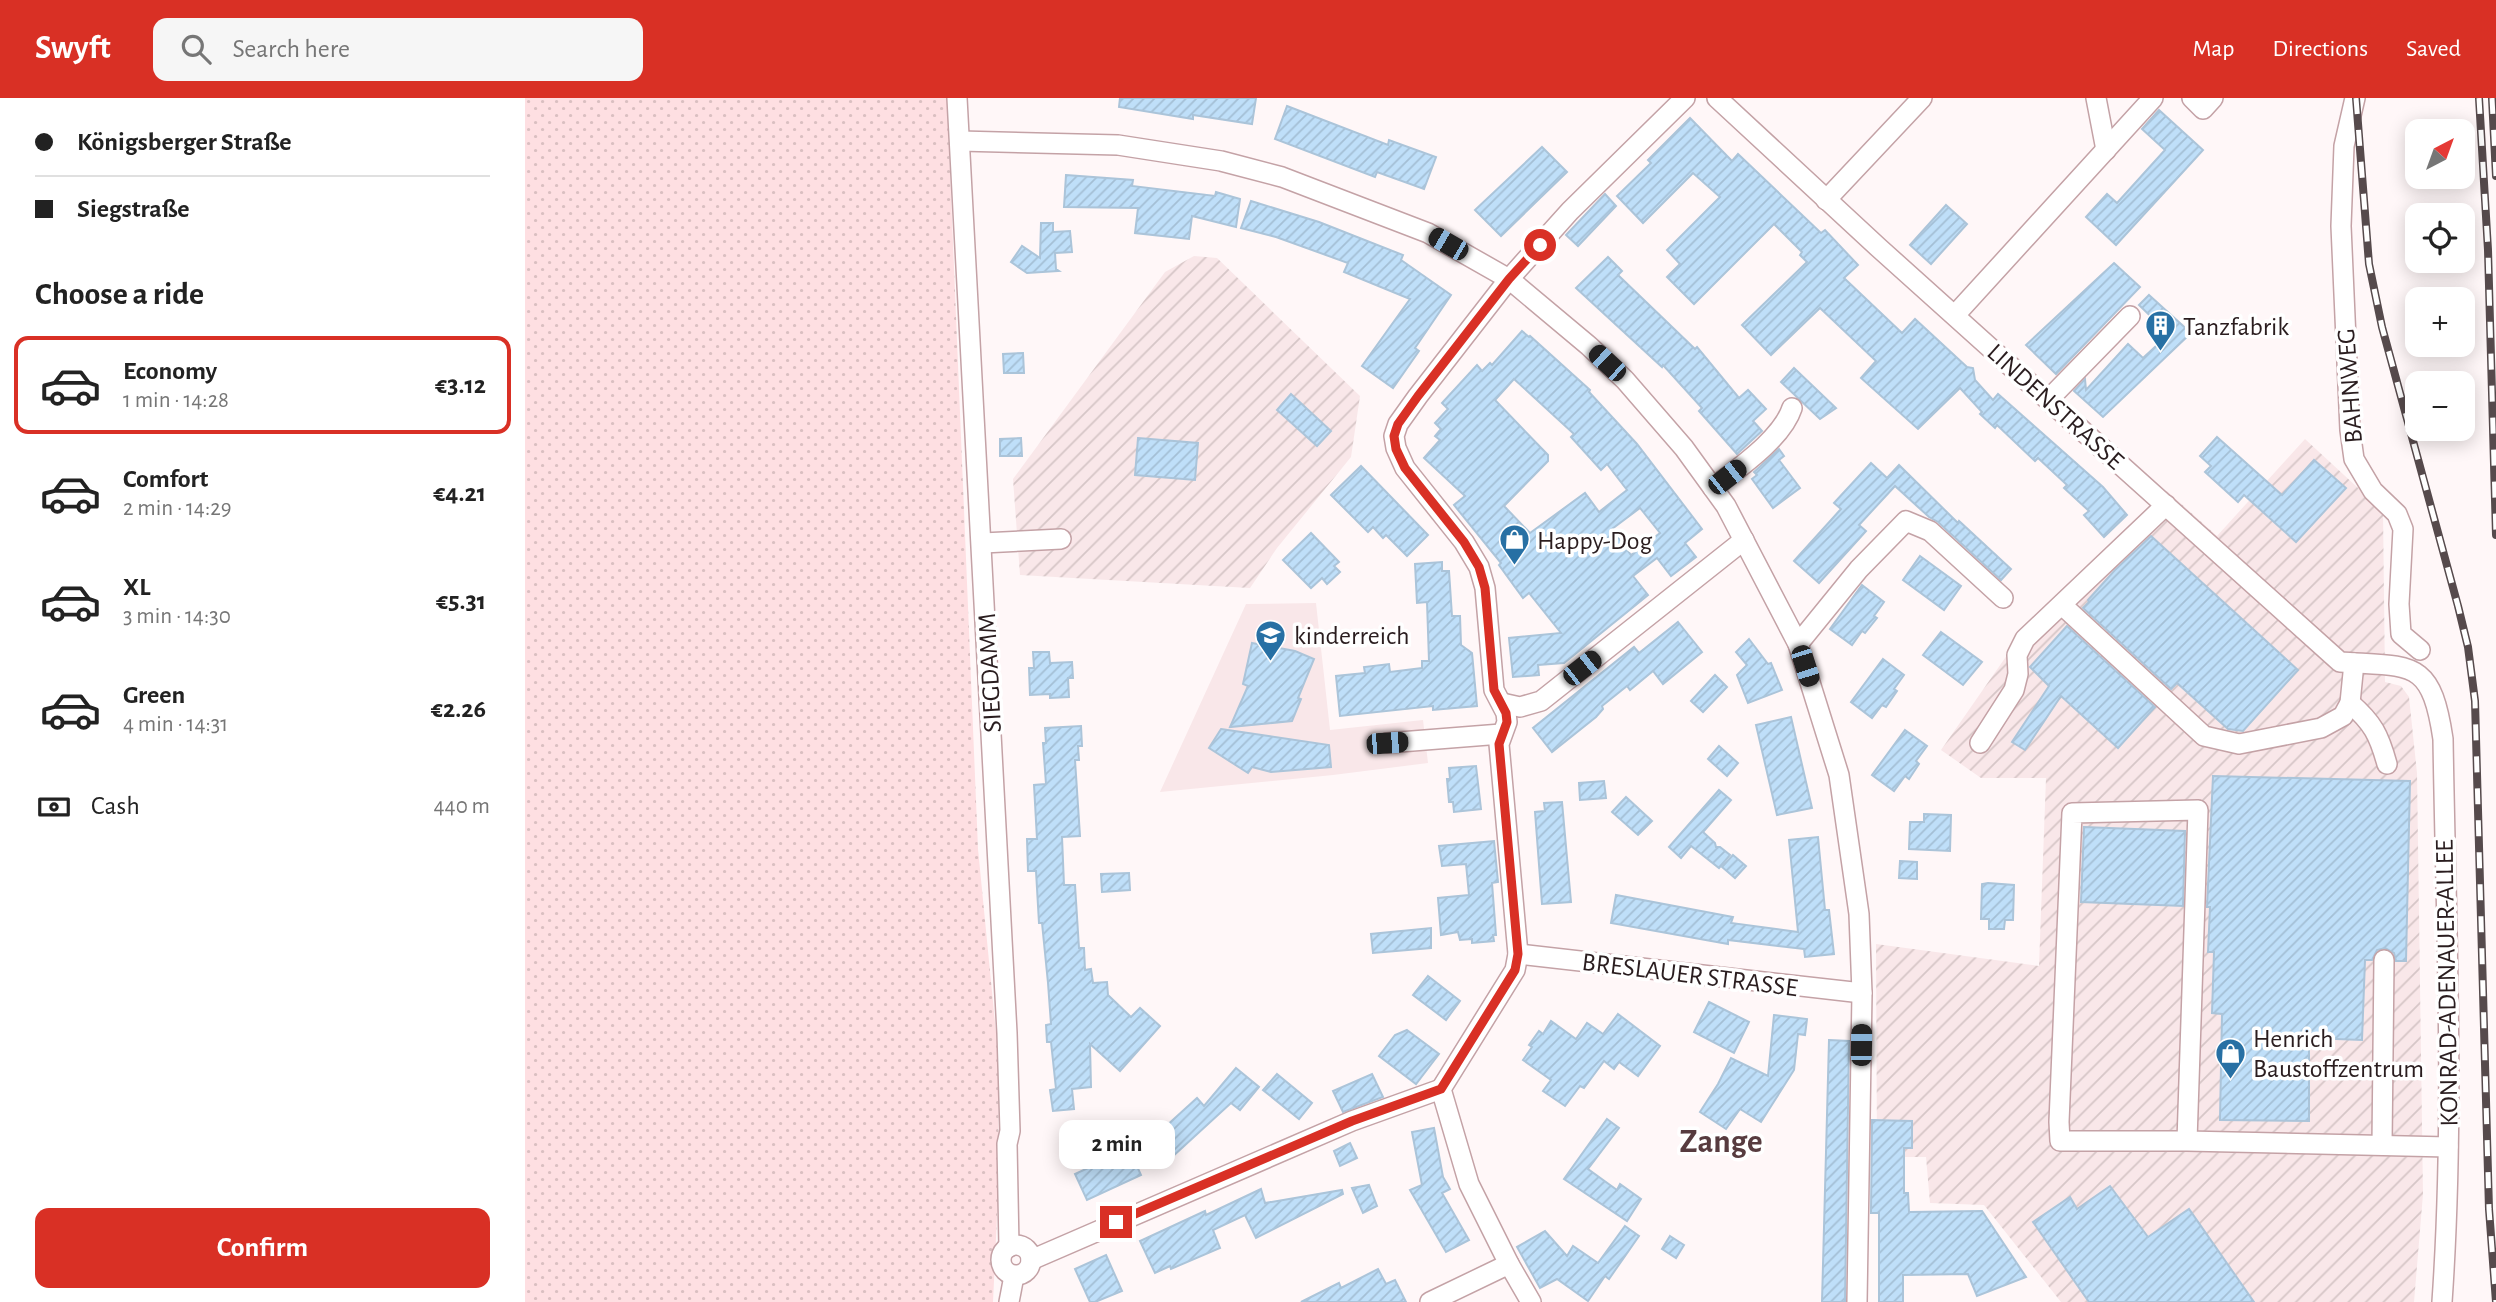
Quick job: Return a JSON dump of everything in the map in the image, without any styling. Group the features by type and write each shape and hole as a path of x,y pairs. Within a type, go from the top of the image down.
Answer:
{"street":[{"name":"SIEGDAMM","path":"957,98 969,346 983,543 1007,1033 1009,1247"},
{"path":"1031,1260 1314,1136 1441,1089 1515,970 1518,954 1499,744 1507,722 1502,703 1494,690 1485,588 1479,567 1464,542 1401,460 1394,436 1398,424 1509,279 1570,211 1685,98"},
{"name":"LINDENSTRASSE","path":"1717,98 1826,200 2340,662 2402,666 2415,672"},
{"path":"1826,200 1922,98"},
{"path":"2097,98 2106,150"},
{"path":"1955,315 2153,98"},
{"path":"2192,98 2203,109 2213,98"},
{"name":"BAHNWEG","path":"2355,98 2344,146 2341,226 2350,430 2354,459 2373,491 2397,514 2403,529 2399,604 2402,634 2420,650"},
{"path":"960,141 1118,145 1221,161 1307,186 1428,233 1509,279 1625,380 1684,448 1726,506 1798,644 1839,775 1859,914 1862,993 1857,1302"},
{"path":"2049,399 2130,316"},
{"path":"1713,488 1776,433 1792,408"},
{"path":"1980,743 2014,690 2018,674 2017,655 2025,639 2166,505"},
{"path":"1798,644 1859,569 1906,521 1930,531 2003,598"},
{"path":"983,543 1061,539"},
{"path":"1502,703 1520,708 1541,701 1744,540"},
{"path":"2061,605 2204,736 2239,744 2321,727 2343,716 2350,703 2354,663"},
{"name":"KONRAD-ADENAUER-ALLEE","path":"2415,672 2425,679 2438,704 2442,739 2448,992 2448,1147 2442,1302"},
{"path":"2350,703 2367,718 2379,736 2388,764"},
{"path":"1387,743 1501,734"},
{"path":"2187,1141 2198,810 2072,813 2060,1141 2448,1147"},
{"name":"BRESLAUER STRASSE","path":"1518,954 1862,993"},
{"path":"2382,1145 2384,960"},
{"path":"1441,1089 1469,1184 1531,1302"},
{"path":"1021,1246 1027,1250 1031,1260 1027,1270 1014,1276 1003,1269 1000,1261 1002,1253 1009,1247 1021,1246"},
{"path":"1430,1302 1509,1264"},
{"path":"1009,1302 1014,1276"}],"shaded area":[{"path":"525,98 947,98 978,849 999,1063 998,1195 993,1302 525,1302"},
{"path":"1194,256 1217,258 1360,396 1351,457 1277,548 1250,588 1020,575 1013,479 1165,272"},
{"path":"2305,439 2383,511 2385,682 2401,686 2409,697 2417,773 2423,1194 2414,1302 2061,1302 1984,1205 1930,1203 1926,1157 1877,1157 1876,944 2039,966 2046,778 1981,778 1941,750 2028,625 2167,491 2217,536"},
{"name":"kinderreich","path":"1316,603 1330,730 1423,720 1428,763 1160,792 1246,604"}],"building":[{"path":"1120,98 1256,98 1252,124 1193,115 1193,119 1119,107"},
{"path":"1287,106 1388,145 1389,140 1436,157 1424,189 1377,172 1375,177 1275,139"},
{"path":"2159,110 2203,150 2116,245 2086,217 2107,194 2117,203 2165,150 2142,129"},
{"path":"1690,118 1732,161 1738,154 1821,233 1825,230 1858,265 1844,278 1902,333 1915,319 1967,367 1973,368 1975,380 1993,400 1998,394 2103,487 2127,515 2104,537 2084,515 2089,511 2064,488 2067,485 2038,458 2035,461 1997,425 1995,428 1960,388 1918,429 1861,378 1876,361 1820,308 1771,355 1742,325 1807,262 1800,255 1802,252 1774,224 1694,304 1667,277 1680,264 1667,250 1720,197 1693,173 1643,223 1617,196 1651,163 1648,160"},
{"path":"1542,147 1567,172 1501,236 1475,210"},
{"path":"1066,175 1133,180 1132,186 1215,196 1216,192 1240,199 1236,227 1192,216 1189,239 1135,233 1138,208 1064,207"},
{"path":"1605,194 1616,206 1578,246 1566,235"},
{"path":"1251,201 1319,222 1403,255 1401,260 1451,295 1415,348 1419,351 1393,388 1362,366 1410,299 1344,272 1348,263 1276,237 1241,228"},
{"path":"1946,205 1967,224 1931,264 1910,245"},
{"path":"1041,223 1053,223 1053,232 1070,231 1072,252 1055,253 1056,269 1059,271 1027,273 1011,262 1022,246 1040,258"},
{"path":"1608,257 1622,271 1618,275 1695,349 1697,347 1739,398 1748,390 1766,409 1753,421 1762,431 1737,454 1699,411 1702,408 1663,365 1662,367 1576,288"},
{"path":"2114,263 2140,287 2056,374 2026,345"},
{"path":"2149,295 2191,333 2103,417 2074,391 2085,379 2086,390 2128,344 2143,358 2169,334 2139,305"},
{"path":"1522,331 1530,336 1590,390 1637,444 1702,529 1685,543 1696,557 1671,576 1657,558 1633,576 1648,595 1564,663 1538,665 1539,675 1513,677 1509,638 1561,633 1529,593 1523,598 1499,565 1501,563 1454,505 1465,496 1424,458 1440,440 1435,436 1441,429 1435,423 1448,409 1442,403 1477,365 1482,371 1490,363 1492,365","holes":["1514,379 1574,434 1571,437 1601,470 1607,464 1627,490 1599,512 1585,493 1530,533 1504,506 1548,461 1548,455 1495,400","1640,508 1660,533 1631,555 1612,529"]},
{"path":"1023,353 1024,373 1004,373 1003,354"},
{"path":"1794,368 1836,408 1820,419 1781,382"},
{"path":"1291,394 1331,431 1317,446 1277,410"},
{"path":"2217,437 2282,495 2314,460 2346,488 2296,542 2244,495 2238,502 2205,472 2211,466 2200,456"},
{"path":"1021,438 1022,456 1000,456 1000,439"},
{"path":"1138,438 1198,443 1195,480 1135,475"},
{"path":"1779,449 1784,456 1779,460 1800,488 1773,508 1752,479 1757,475 1754,472"},
{"path":"1871,463 1887,478 1899,465 1958,523 1959,521 2011,569 2001,580 1895,486 1859,525 1866,531 1819,583 1794,561 1841,509 1834,503"},
{"path":"1361,466 1428,535 1407,556 1386,535 1383,538 1373,527 1368,532 1331,495"},
{"path":"1311,533 1339,562 1334,566 1340,572 1327,584 1322,578 1311,588 1283,560"},
{"path":"2151,536 2298,670 2243,731 2228,729 2177,683 2171,689 2083,608 2115,570"},
{"path":"1920,556 1961,586 1944,610 1903,580"},
{"path":"1442,562 1442,571 1449,571 1452,616 1460,616 1461,645 1472,653 1477,706 1433,710 1433,706 1340,716 1336,676 1365,673 1364,667 1389,664 1390,672 1422,668 1422,661 1429,661 1427,602 1417,603 1415,564"},
{"path":"1862,585 1884,602 1874,616 1877,618 1865,633 1862,631 1852,645 1830,629"},
{"path":"1678,622 1702,652 1663,684 1653,671 1630,690 1627,686 1602,706 1603,709 1596,717 1552,752 1533,728 1634,647 1639,653"},
{"path":"2067,626 2155,707 2118,748 2061,696 2025,750 2012,742 2049,686 2030,667"},
{"path":"1941,632 1982,662 1963,685 1923,655"},
{"path":"1749,639 1768,664 1771,663 1782,690 1748,703 1737,675 1747,665 1736,652"},
{"path":"1252,643 1295,651 1314,659 1292,721 1230,727 1248,686 1243,684"},
{"path":"1033,652 1049,652 1050,663 1072,662 1073,678 1068,678 1069,697 1030,695 1029,668 1034,668"},
{"path":"1883,659 1904,675 1886,707 1882,705 1872,718 1851,702"},
{"path":"1715,675 1727,687 1703,712 1691,701"},
{"path":"1791,717 1812,808 1777,815 1756,725"},
{"path":"1081,726 1082,746 1078,746 1079,760 1075,760 1080,836 1062,837 1064,885 1075,885 1079,948 1084,948 1085,970 1091,969 1093,983 1107,982 1108,995 1131,1017 1140,1008 1160,1026 1120,1071 1090,1044 1091,1087 1072,1089 1074,1109 1053,1111 1050,1090 1056,1089 1051,1042 1047,1042 1046,1025 1051,1024 1048,983 1042,923 1039,923 1036,871 1028,871 1027,839 1037,839 1034,785 1046,784 1043,743 1046,743 1045,728"},
{"path":"1221,729 1329,745 1331,767 1271,772 1252,767 1248,773 1209,748"},
{"path":"1905,730 1927,746 1916,761 1919,764 1909,779 1905,776 1894,791 1872,775"},
{"path":"1719,746 1738,763 1727,776 1708,759"},
{"path":"1476,766 1481,809 1454,812 1453,802 1449,802 1449,768"},
{"path":"2213,776 2410,781 2406,961 2396,961 2394,953 2385,948 2377,950 2372,960 2365,960 2362,1040 2309,1038 2309,1121 2220,1120 2222,1014 2212,1013 2214,952 2208,952 2210,907 2207,907"},
{"path":"1604,781 1606,798 1580,800 1579,783"},
{"path":"1719,790 1731,800 1703,832 1716,847 1730,855 1719,868 1691,846 1681,858 1669,847"},
{"path":"1626,797 1652,821 1638,835 1612,812"},
{"path":"1562,802 1571,902 1542,904 1535,812 1545,811 1544,803"},
{"path":"1924,814 1951,815 1950,851 1909,849 1910,822 1924,822"},
{"path":"2084,827 2185,831 2183,906 2081,902"},
{"path":"1818,837 1825,910 1829,910 1834,954 1805,957 1804,949 1728,940 1728,944 1611,923 1616,895 1733,917 1731,923 1798,932 1789,840"},
{"path":"1494,841 1498,882 1492,883 1496,935 1493,935 1494,941 1472,943 1472,939 1460,940 1458,932 1441,935 1438,898 1469,895 1466,864 1442,866 1439,846"},
{"path":"1733,855 1746,866 1735,878 1722,867"},
{"path":"1900,861 1917,862 1917,879 1899,878"},
{"path":"1129,873 1130,890 1102,892 1101,874"},
{"path":"1982,884 2014,885 2013,920 2005,920 2004,929 1989,929 1989,919 1981,919"},
{"path":"1431,928 1431,948 1373,953 1371,934"},
{"path":"1428,976 1460,1001 1446,1020 1413,995"},
{"path":"1709,1002 1749,1022 1734,1053 1694,1032"},
{"path":"1618,1014 1660,1046 1638,1076 1619,1062 1614,1069 1604,1061 1584,1088 1580,1086 1565,1106 1543,1091 1551,1080 1523,1060 1539,1031 1543,1034 1551,1021 1576,1039 1587,1023 1603,1034"},
{"path":"1774,1015 1807,1019 1805,1035 1798,1034 1794,1070 1761,1122 1740,1109 1726,1129 1700,1112 1731,1058 1768,1076"},
{"path":"1407,1030 1439,1054 1416,1084 1379,1056 1395,1035"},
{"path":"1829,1040 1849,1041 1845,1302 1822,1302"},
{"path":"1236,1068 1259,1087 1240,1110 1231,1103 1172,1157 1154,1137 1197,1098 1204,1106"},
{"path":"1277,1074 1312,1103 1299,1119 1263,1090"},
{"path":"1372,1074 1383,1097 1343,1112 1333,1091"},
{"path":"1607,1119 1619,1128 1588,1169 1617,1190 1620,1184 1641,1199 1627,1221 1564,1179"},
{"path":"1872,1120 1912,1121 1912,1148 1904,1148 1904,1193 1908,1193 1909,1212 1982,1211 2026,1277 1977,1296 1968,1274 1903,1275 1903,1302 1879,1302 1879,1213 1871,1213"},
{"path":"1434,1128 1443,1177 1450,1189 1442,1193 1469,1240 1446,1252 1410,1190 1422,1185 1412,1132"},
{"path":"1350,1143 1357,1158 1340,1166 1334,1151"},
{"path":"1129,1149 1141,1175 1087,1200 1075,1174"},
{"path":"1369,1185 1377,1206 1363,1213 1352,1188"},
{"path":"2110,1186 2148,1237 2189,1209 2254,1302 2089,1302 2033,1222 2070,1197 2077,1209"},
{"path":"1261,1189 1265,1203 1342,1190 1343,1194 1256,1238 1245,1215 1213,1230 1220,1248 1155,1273 1140,1241 1205,1211 1206,1215"},
{"path":"1625,1226 1639,1236 1609,1279 1605,1276 1588,1301 1557,1279 1540,1288 1517,1247 1545,1231 1567,1256 1573,1246 1598,1263"},
{"path":"1670,1236 1684,1245 1676,1258 1662,1249"},
{"path":"1106,1255 1122,1291 1090,1302 1075,1269"},
{"path":"1378,1269 1386,1284 1395,1280 1406,1302 1301,1302 1339,1283 1341,1288"}],"railway":[{"path":"2356,98 2369,264 2382,327 2468,647 2475,701 2489,1209 2496,1302"},
{"path":"2479,98 2488,250 2496,535"},
{"path":"2492,98 2496,176"}],"place":[{"name":"Tanzfabrik","path":"2160,353"},
{"name":"Happy-Dog","path":"1514,567"},
{"name":"kinderreich","path":"1271,662"},
{"name":"Henrich Baustoffzentrum","path":"2230,1080"}],"district":[{"name":"Zange","path":"1721,1140"}],"route":[{"path":"1116,1222 1352,1121 1441,1089 1515,970 1518,954 1499,744 1507,722 1502,703 1494,690 1485,588 1474,556 1405,468 1396,449 1394,436 1398,424 1418,396 1509,279 1540,245"}]}
